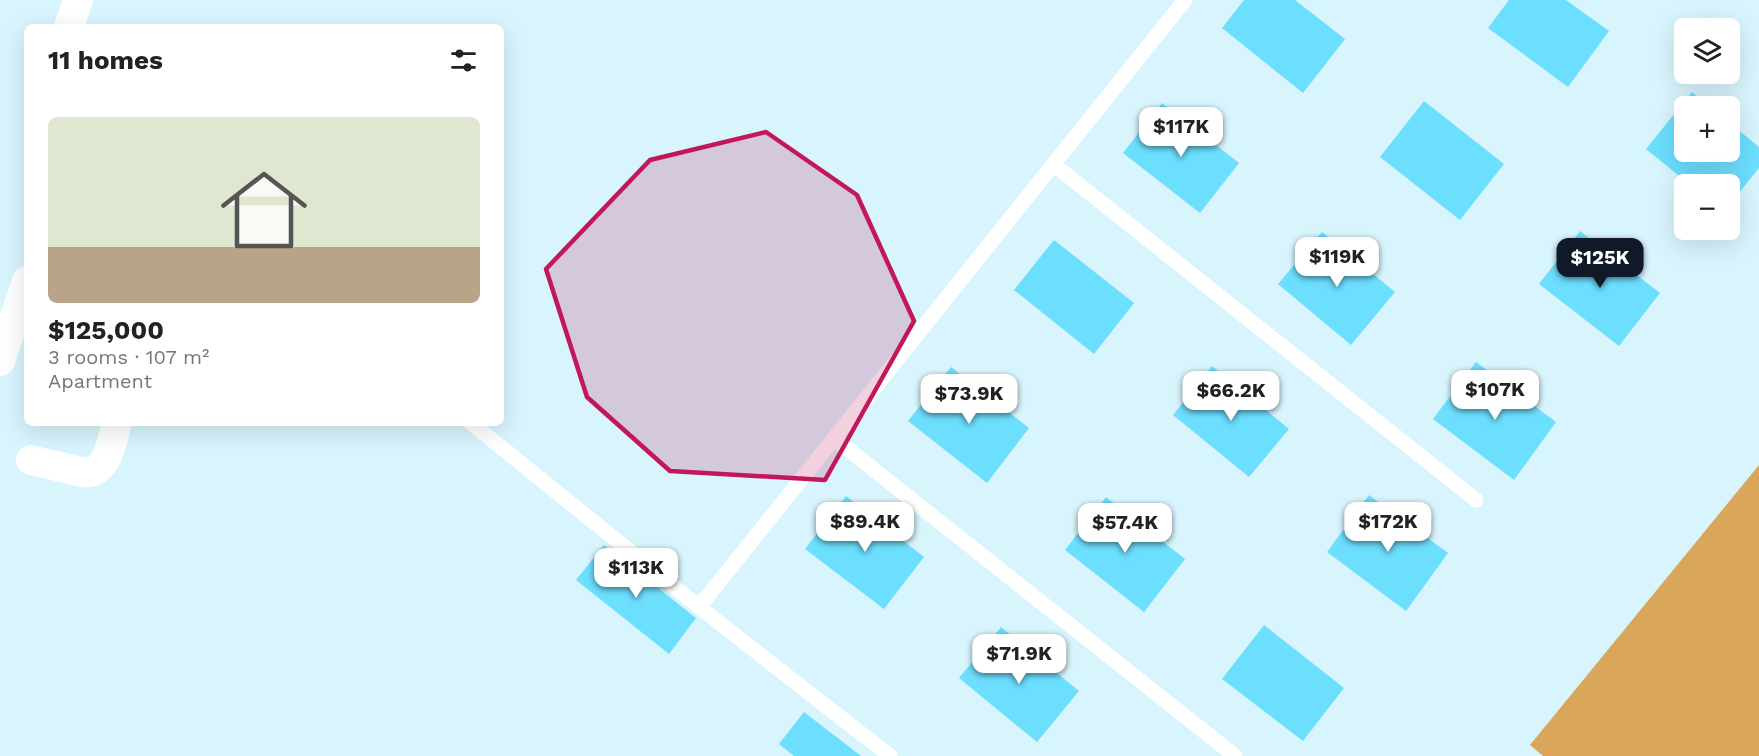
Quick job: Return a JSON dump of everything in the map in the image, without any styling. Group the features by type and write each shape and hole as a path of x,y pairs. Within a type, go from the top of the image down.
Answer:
{"street":[{"path":"70,24 78,0"},
{"path":"0,361 24,290"},
{"path":"31,460 90,473 103,465 116,426"}],"lane":[{"path":"699,607 1185,0"},
{"path":"1053,164 1476,500"},
{"path":"475,426 699,607 890,756"},
{"path":"834,438 1234,756"}],"highlighted area":[{"path":"766,132 857,195 914,321 825,480 670,471 587,397 546,269 650,160"}],"shaded area":[{"path":"1759,465 1759,756 1543,756 1530,745"}],"building":[{"path":"1244,0 1295,0 1345,39 1303,93 1222,28"},
{"path":"1509,0 1566,0 1609,31 1568,87 1488,28"},
{"path":"1424,101 1504,164 1460,220 1380,157"},
{"path":"1162,103 1239,163 1200,213 1123,153"},
{"path":"1674,114 1674,162 1740,162 1740,131 1759,147 1759,168 1740,192 1740,174 1677,174 1646,149"},
{"path":"1580,231 1660,293 1619,346 1539,284"},
{"path":"1322,232 1395,292 1351,345 1278,284"},
{"path":"1054,240 1134,303 1094,354 1014,290"},
{"path":"1476,362 1556,422 1514,480 1433,419"},
{"path":"1212,366 1289,429 1249,477 1173,415"},
{"path":"951,367 1029,428 987,483 908,421"},
{"path":"1369,495 1448,553 1406,611 1327,552"},
{"path":"846,496 924,557 884,609 805,549"},
{"path":"1106,497 1185,559 1144,612 1065,550"},
{"path":"604,545 696,618 669,654 576,580"},
{"path":"1264,625 1344,688 1303,741 1222,679"},
{"path":"1001,627 1079,691 1037,742 959,678"},
{"path":"804,712 861,756 794,756 779,744"}]}
